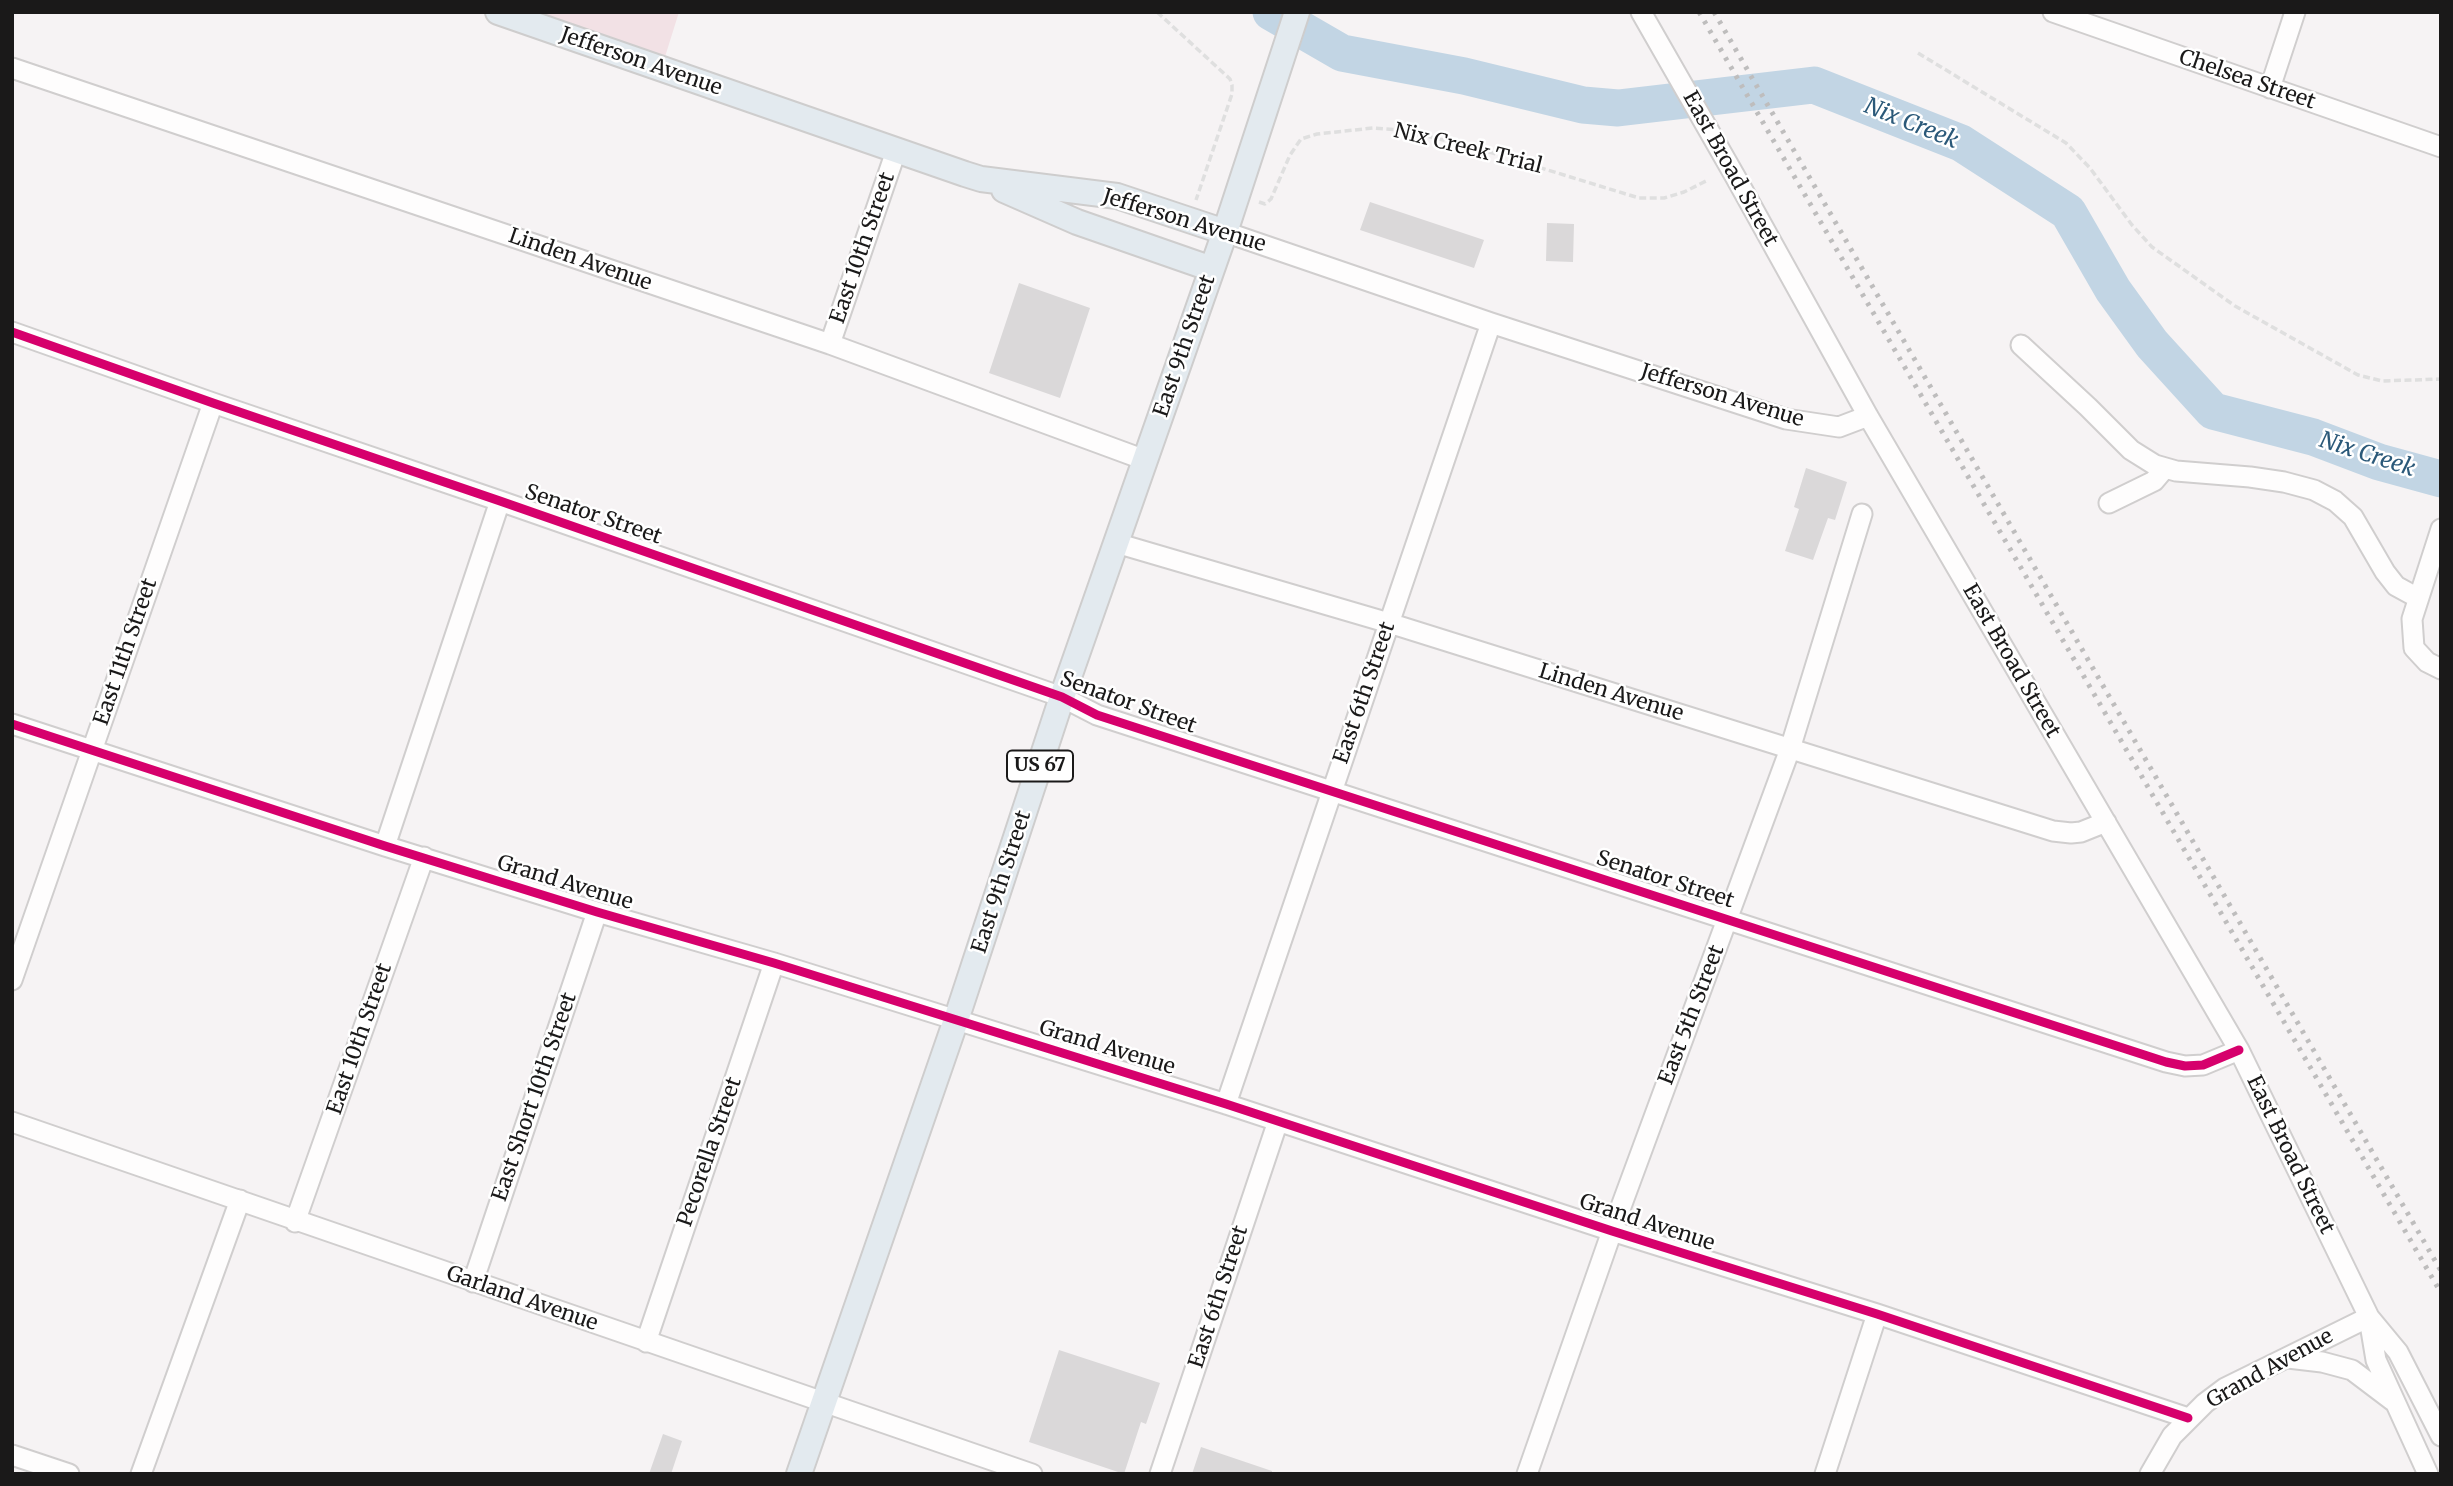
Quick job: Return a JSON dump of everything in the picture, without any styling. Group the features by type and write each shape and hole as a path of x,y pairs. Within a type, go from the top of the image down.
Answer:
{"main road":[{"name":"Jefferson Avenue","path":"498,12 895,152 981,179 1117,196 1225,232"},
{"name":"East 9th Street","path":"799,1474 957,1020 1062,697 1225,232 1297,12"},
{"path":"981,179 1051,212 1212,269"}],"street":[{"name":"East Broad Street","path":"1640,12 1868,416 2239,1050 2369,1317 2398,1352 2441,1436"},
{"name":"Chelsea Street","path":"2053,12 2441,147"},
{"path":"2270,88 2295,12"},
{"name":"Linden Avenue","path":"12,68 830,344 1145,460"},
{"name":"East 10th Street","path":"830,344 895,152"},
{"name":"Jefferson Avenue","path":"1225,232 1491,323 1786,419 1839,427 1868,416"},
{"name":"East 6th Street","path":"1226,1104 1491,323"},
{"name":"Senator Street","path":"12,332 1062,697 1097,715 2166,1062 2185,1066 2203,1065 2239,1050"},
{"path":"2021,345 2131,450 2155,465 2176,471 2284,482 2314,490 2334,501 2353,517 2396,586 2418,598"},
{"name":"East 11th Street","path":"12,980 213,403"},
{"path":"2109,503 2154,481 2165,468"},
{"path":"385,846 500,501"},
{"name":"East 5th Street","path":"1527,1474 1612,1231 1790,749 1862,514"},
{"path":"2441,529 2412,619 2414,648 2427,662 2441,669"},
{"name":"Linden Avenue","path":"1116,543 1389,623 2053,831 2071,834 2106,822"},
{"name":"Grand Avenue","path":"12,724 385,846 597,912 774,963 1226,1104 1612,1231 1877,1314 2188,1418 2225,1388 2369,1317"},
{"name":"East 10th Street","path":"295,1222 424,857"},
{"name":"East Short 10th Street","path":"472,1282 597,912"},
{"name":"Pecorella Street","path":"646,1342 774,963"},
{"name":"East 6th Street","path":"1160,1474 1278,1121"},
{"name":"Garland Avenue","path":"12,1122 240,1200 295,1222 1032,1474"},
{"path":"141,1474 240,1200"},
{"path":"1825,1474 1877,1314"},
{"name":"East Broad Street","path":"2369,1317 2376,1360 2428,1474"},
{"path":"2287,1357 2352,1370 2398,1405"},
{"path":"2150,1474 2161,1452 2188,1418"},
{"path":"12,1455 69,1474"}],"path":[{"path":"1157,12 1230,79 1232,85 1232,94 1202,184"},
{"path":"1918,53 2066,143 2090,168 2132,225 2152,247 2235,306 2358,375 2382,381 2441,379"}],"shaded area":[{"path":"538,12 679,12 664,60"}],"building":[{"path":"1370,202 1484,240 1474,268 1360,230"},
{"path":"1547,223 1574,224 1573,262 1546,261"},
{"path":"1019,283 1090,308 1060,398 989,373"},
{"path":"1806,468 1847,482 1835,520 1828,518 1813,560 1785,551 1799,509 1794,507"},
{"path":"1059,1350 1160,1383 1146,1424 1141,1422 1124,1474 1029,1442"},
{"path":"663,1434 682,1441 671,1474 649,1474"},
{"path":"1201,1447 1272,1471 1272,1474 1192,1474"}],"waterway":[{"name":"Nix Creek","path":"1271,12 1342,53 1464,76 1583,105 1618,108 1814,85 1961,143 2068,212 2113,290 2152,344 2213,411 2313,437 2379,462 2441,479"}],"railway":[{"path":"1699,12 2441,1293"},
{"path":"1714,12 2441,1271"}],"cycle path":[{"path":"12,332 1062,697 1097,715 2166,1062 2185,1066 2203,1065 2239,1050"},
{"path":"12,724 385,846 597,912 774,963 1226,1104 1612,1231 1877,1314 2188,1418"}]}
